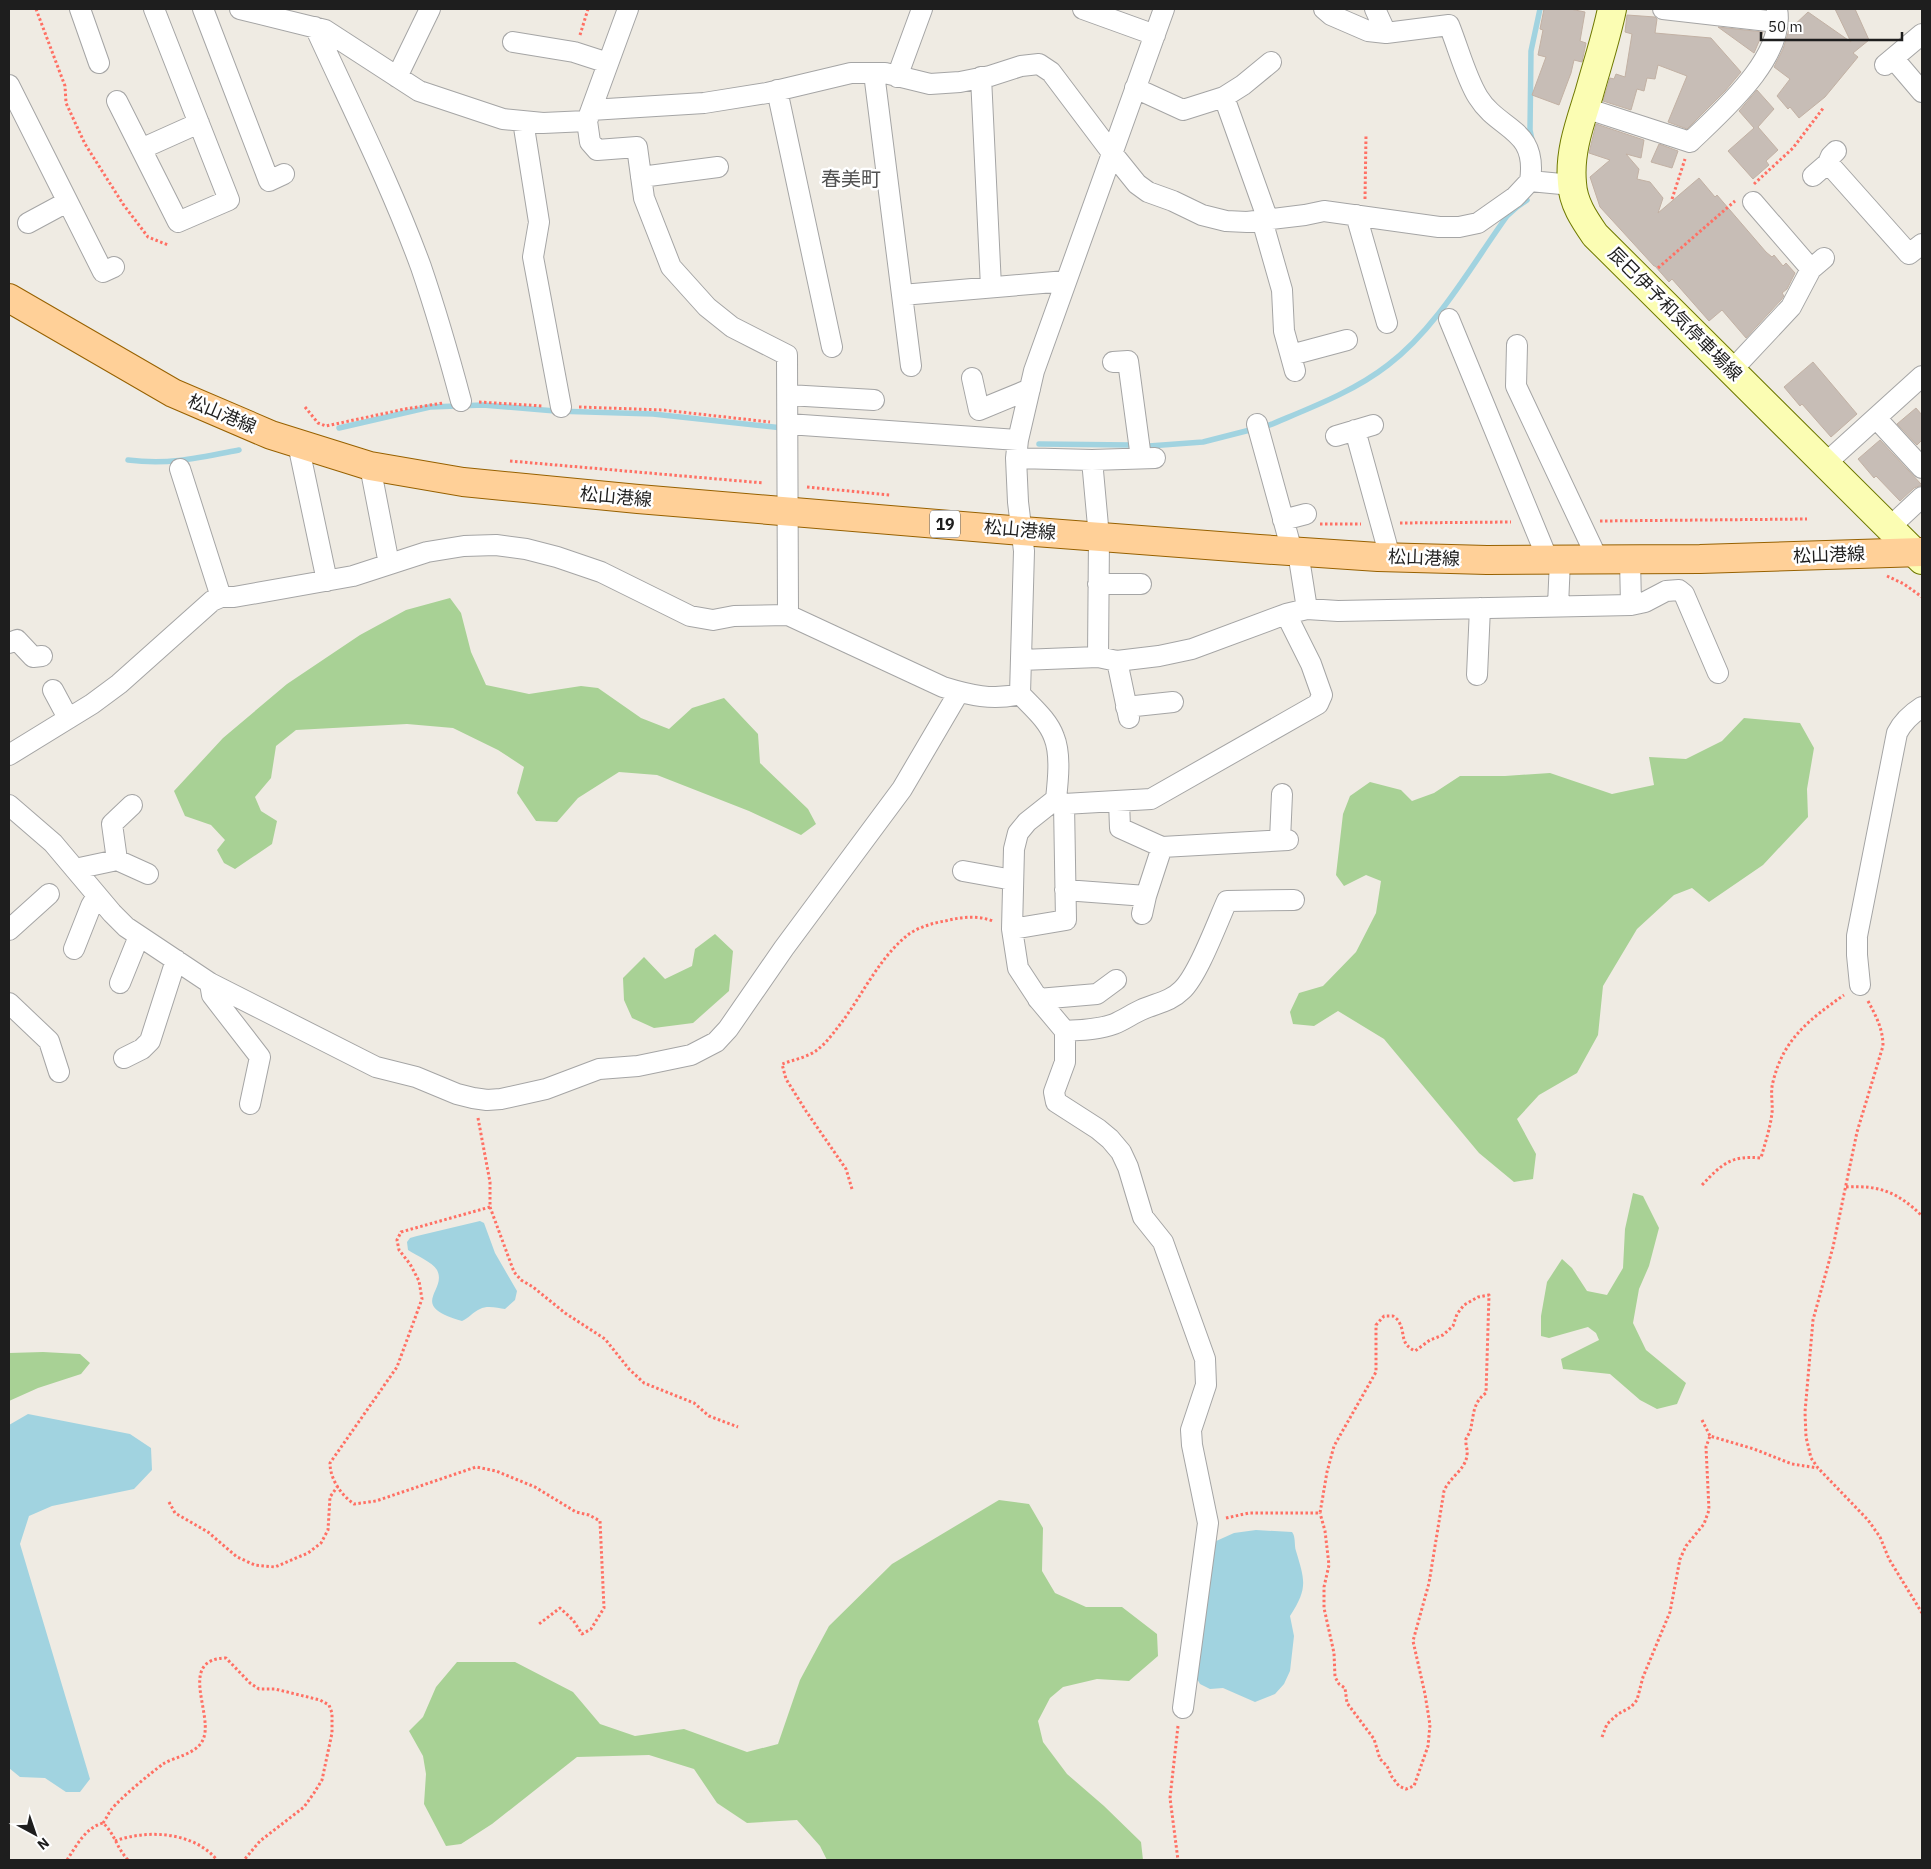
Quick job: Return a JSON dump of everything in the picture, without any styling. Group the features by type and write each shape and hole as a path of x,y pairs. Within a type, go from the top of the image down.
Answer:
{"main road":[{"name":"辰巳伊予和気停車場線","path":"1612,9 1605,41 1574,143 1571,165 1572,185 1577,204 1595,235 1920,555"},
{"name":"松山港線","path":"9,298 173,393 247,425 298,444 370,466 463,482 1022,531 1295,552 1390,557 1700,560 1920,555"}],"street":[{"path":"80,9 99,63"},
{"path":"117,101 178,222 229,200 154,9"},
{"path":"203,9 269,181 284,174"},
{"path":"240,9 326,30 419,90 503,119 543,123 589,115 704,103 777,90 851,72 874,73 930,84 960,82 1021,66 1038,64 1051,72 1112,154 1137,184 1148,192 1173,201 1202,215 1226,221 1247,222 1324,211 1439,227 1459,227 1478,223 1515,197 1530,181 1533,166 1523,140 1479,99 1471,85 1449,25 1386,33 1368,31 1331,15 1324,9"},
{"path":"398,76 430,9"},
{"path":"628,9 589,115 590,142 597,150 637,148 644,198 671,267 707,307 732,327 787,355 788,615"},
{"path":"897,77 922,9"},
{"path":"1083,9 1155,35"},
{"path":"1012,929 1066,920 1059,774 1054,737 1044,720 1020,694 1024,551 1018,502 1017,449 1034,371 1164,9"},
{"path":"1375,9 1386,33"},
{"path":"1585,108 1690,142 1738,96 1755,74 1768,52 1775,34 1777,15 1663,9"},
{"path":"315,27 387,186 420,266 461,401"},
{"path":"1922,34 1889,61 1922,92"},
{"path":"513,42 574,52 608,63"},
{"path":"1135,88 1183,110 1224,97 1243,85 1270,62"},
{"path":"874,73 911,366"},
{"path":"981,77 991,287"},
{"path":"9,86 102,272 114,267"},
{"path":"777,90 832,347"},
{"path":"1224,97 1265,220 1282,290 1284,332 1293,363 1347,340"},
{"path":"523,121 539,222 534,257 561,406"},
{"path":"141,149 199,123"},
{"path":"1826,163 1909,254 1922,244"},
{"path":"641,177 718,167"},
{"path":"1530,181 1572,185"},
{"path":"28,223 67,202"},
{"path":"1732,370 1790,306 1818,263 1755,213"},
{"path":"1361,216 1380,321"},
{"path":"902,295 1066,281"},
{"path":"1448,319 1554,560 1558,606"},
{"path":"1517,345 1516,386 1598,560"},
{"path":"788,424 1017,449 1092,460 1148,458 1128,361 1113,362"},
{"path":"1826,463 1922,376"},
{"path":"972,378 979,410 1030,389"},
{"path":"788,395 874,400"},
{"path":"1876,418 1922,468"},
{"path":"1256,424 1283,520 1295,552 1308,609"},
{"path":"1355,431 1390,557"},
{"path":"298,444 327,581"},
{"path":"1092,460 1099,537 1098,657"},
{"path":"370,466 389,564"},
{"path":"180,469 221,597"},
{"path":"1890,527 1922,497"},
{"path":"1283,520 1306,514"},
{"path":"9,755 119,684 148,660 212,600 353,576 427,552 464,546 496,545 526,549 557,557 601,572 690,616 713,620 734,616 788,615 943,687 990,698 1005,698 1020,694"},
{"path":"1630,560 1631,605"},
{"path":"1098,584 1141,584"},
{"path":"1021,660 1098,657 1117,661 1159,656 1192,649 1286,614 1308,609 1338,611 1631,605 1646,602 1666,590 1679,590 1684,594 1718,673"},
{"path":"1477,675 1480,608"},
{"path":"1183,1708 1208,1523 1192,1445 1191,1430 1206,1384 1205,1359 1163,1242 1143,1217 1128,1166 1121,1152 1098,1129 1056,1102 1054,1092 1065,1062 1065,1031 1038,999 1018,968 1012,929 1014,849 1018,833 1027,822 1060,801 1151,799 1318,704 1322,695 1311,664 1286,614"},
{"path":"9,643 17,640 33,657 42,656"},
{"path":"1117,661 1128,712 1173,702"},
{"path":"53,690 68,718"},
{"path":"12,816 53,843 97,896 126,927 210,983 376,1067 416,1077 457,1094 487,1100 501,1099 546,1090 600,1069 638,1066 691,1055 716,1042 902,789 960,692"},
{"path":"1860,986 1857,936 1897,733 1903,722 1922,707"},
{"path":"1119,801 1120,828 1162,847 1284,840 1282,794"},
{"path":"117,860 112,824 132,805"},
{"path":"1065,890 1144,905 1162,847"},
{"path":"75,870 117,860 148,874"},
{"path":"963,871 1013,880"},
{"path":"9,930 36,916 49,894"},
{"path":"74,949 90,906 97,896"},
{"path":"1065,1031 1087,1030 1112,1024 1142,1009 1156,1006 1182,990 1192,976 1227,901 1294,900"},
{"path":"120,983 139,936"},
{"path":"124,1058 142,1049 150,1041 176,960"},
{"path":"1038,999 1097,994 1116,980"},
{"path":"210,983 212,995 260,1057 250,1104"},
{"path":"9,1004 49,1041 59,1072"}],"path":[{"path":"36,9 65,86 66,103 85,144 123,204 148,237 168,245"},
{"path":"574,52 588,9"},
{"path":"1361,216 1366,135"},
{"path":"1672,199 1690,142"},
{"path":"505,461 764,482"},
{"path":"852,1190 846,1169 791,1087 782,1064 817,1050 831,1037 848,1015 878,968 911,933 933,924 964,916 987,919 1012,929"},
{"path":"1702,1185 1719,1167 1733,1159 1747,1156 1761,1158 1771,1120 1772,1084 1790,1041 1800,1029 1822,1011 1852,989 1860,986 1879,1023 1883,1036 1883,1046 1857,1132 1833,1247 1813,1320 1805,1412 1806,1437 1811,1458 1818,1468 1868,1520 1880,1537 1890,1559 1922,1613"},
{"path":"474,1098 490,1182 490,1207 514,1272 521,1280 605,1339 629,1369 644,1383 694,1403 709,1416 738,1427"},
{"path":"1846,1187 1877,1187 1896,1197 1922,1216"},
{"path":"490,1207 401,1232 397,1240 399,1250 410,1264 419,1281 422,1299 397,1368 330,1463 330,1473 345,1498 354,1504 376,1501 476,1467 496,1471 535,1487 576,1512 589,1515 600,1522 604,1608 591,1629 582,1634 560,1608 539,1624"},
{"path":"1489,1295 1486,1393 1475,1403 1466,1440 1468,1455 1446,1485 1444,1491 1429,1583 1413,1641 1430,1724 1428,1746 1420,1774 1414,1786 1406,1789 1399,1786 1387,1766 1380,1759 1374,1739 1347,1703 1345,1688 1339,1684 1336,1677 1334,1653 1324,1608 1324,1587 1329,1565 1325,1531 1320,1513 1327,1472 1334,1446 1376,1372 1376,1325 1384,1316 1393,1316 1399,1322 1402,1338 1408,1348 1415,1351 1430,1340 1444,1335 1453,1326 1457,1314 1464,1305 1478,1297 1489,1295"},
{"path":"1602,1737 1607,1724 1618,1714 1631,1708 1637,1700 1643,1677 1670,1612 1680,1558 1686,1546 1704,1524 1708,1510 1706,1447 1710,1436 1702,1420"},
{"path":"1710,1436 1745,1446 1792,1464 1818,1468"},
{"path":"169,1502 175,1513 208,1532 237,1557 255,1565 275,1567 308,1553 321,1543 328,1530 330,1497 338,1486"},
{"path":"1208,1523 1249,1513 1320,1513"},
{"path":"67,1860 84,1835 93,1826 103,1823 111,1809 130,1792 164,1764 192,1752 204,1739 205,1726 199,1674 205,1666 218,1658 226,1658 250,1683 259,1689 275,1689 320,1700 329,1705 332,1713 332,1733 322,1780 304,1807 260,1841 244,1860"},
{"path":"1178,1860 1170,1798 1178,1729 1183,1708"},
{"path":"103,1823 110,1830 119,1851 128,1860"},
{"path":"115,1841 144,1833 182,1839 202,1846 217,1860"}],"green space":[{"path":"450,598 461,613 471,652 486,685 529,694 581,686 598,688 641,718 669,729 692,708 724,698 758,734 760,763 808,809 816,824 801,835 749,811 657,775 619,772 578,798 557,822 536,821 517,793 524,767 498,750 453,728 407,724 296,730 276,746 271,778 255,797 261,811 277,821 272,844 235,869 224,863 217,850 225,840 211,825 185,816 174,791 223,738 287,684 360,635 406,610"},
{"path":"1744,718 1800,723 1814,748 1807,789 1808,817 1763,865 1709,902 1692,888 1674,895 1637,929 1603,986 1598,1035 1577,1073 1539,1095 1517,1119 1536,1154 1533,1179 1514,1182 1479,1153 1384,1039 1338,1011 1314,1026 1293,1024 1290,1012 1299,993 1323,986 1356,952 1376,913 1381,881 1366,875 1344,886 1336,875 1343,814 1350,796 1370,782 1401,790 1412,801 1434,793 1460,776 1550,773 1612,794 1654,785 1649,757 1686,759 1722,741"},
{"path":"715,934 733,951 729,991 693,1023 654,1028 632,1018 624,1000 623,978 644,957 665,979 692,966 695,949"},
{"path":"1633,1193 1643,1196 1659,1228 1649,1266 1639,1289 1633,1323 1646,1350 1686,1383 1677,1404 1657,1409 1640,1400 1610,1374 1563,1369 1561,1359 1599,1340 1596,1333 1588,1327 1549,1338 1541,1336 1541,1316 1547,1282 1562,1259 1572,1268 1587,1291 1607,1295 1623,1268 1625,1229"},
{"path":"9,1353 80,1354 90,1363 81,1374 38,1388 9,1401"},
{"path":"999,1500 1029,1504 1043,1528 1042,1571 1055,1593 1086,1607 1122,1607 1157,1634 1158,1656 1129,1681 1097,1679 1063,1687 1050,1698 1038,1721 1043,1742 1067,1774 1141,1842 1143,1860 827,1860 820,1846 797,1820 747,1823 717,1803 694,1769 649,1755 577,1757 492,1824 461,1844 446,1846 424,1804 426,1774 423,1756 409,1731 423,1717 436,1687 457,1662 515,1662 573,1692 600,1724 635,1736 684,1729 747,1752 778,1744 800,1680 829,1626 892,1564"}],"water":[{"path":"480,1221 484,1223 495,1253 517,1291 515,1300 505,1309 486,1307 462,1321 445,1315 436,1309 432,1303 438,1285 437,1270 408,1250 407,1242 410,1238"},
{"path":"28,1414 130,1434 151,1448 152,1470 134,1489 52,1506 29,1516 20,1544 90,1779 80,1792 66,1792 45,1778 20,1777 9,1768 9,1425"},
{"path":"1256,1530 1292,1532 1303,1584 1300,1598 1290,1616 1294,1636 1290,1671 1284,1684 1275,1694 1255,1702 1223,1688 1210,1689 1200,1684 1196,1677 1214,1542 1234,1533"}],"building":[{"path":"1544,9 1570,9 1585,12 1580,41 1586,43 1582,62 1574,60 1559,105 1532,95 1546,57 1538,55 1543,30 1540,29"},
{"path":"1835,9 1855,9 1869,40 1853,53 1858,57 1825,97 1799,118 1777,96 1790,79 1774,67 1783,49 1789,30 1808,12 1851,42"},
{"path":"1627,15 1655,17 1657,19 1655,33 1711,38 1741,72 1687,129 1668,122 1687,76 1658,65 1655,79 1647,78 1644,91 1637,89 1631,110 1603,101 1610,78 1614,79 1616,74 1625,77 1632,34 1625,32"},
{"path":"1718,27 1763,32 1754,53"},
{"path":"1757,90 1774,109 1758,127 1778,150 1766,161 1769,165 1753,179 1728,151 1754,128 1739,111"},
{"path":"1596,124 1644,140 1641,158 1626,154 1639,169 1637,179 1650,182 1663,198 1658,213 1699,178 1715,197 1717,195 1766,252 1772,257 1774,255 1783,266 1786,263 1795,273 1787,289 1782,293 1784,296 1781,300 1746,338 1722,310 1709,321 1672,279 1669,282 1600,207 1590,177 1610,160 1589,153"},
{"path":"1659,144 1678,151 1672,168 1651,162"},
{"path":"1813,362 1857,414 1831,437 1784,387"},
{"path":"1916,408 1922,415 1922,440 1917,445 1897,424"},
{"path":"1880,440 1922,485 1914,488 1900,501 1876,476 1874,478 1858,459"}],"waterway":[{"path":"1532,140 1530,130 1531,51 1540,9"},
{"path":"1265,427 1329,400 1360,384 1406,350 1438,315 1507,216 1527,200"},
{"path":"339,428 430,407 483,405 555,411 653,414 783,428"},
{"path":"1149,446 1203,442 1250,430"},
{"path":"1039,444 1132,445"},
{"path":"128,460 171,461 239,450"}],"district":[{"name":"春美町","path":"851,179"}]}
